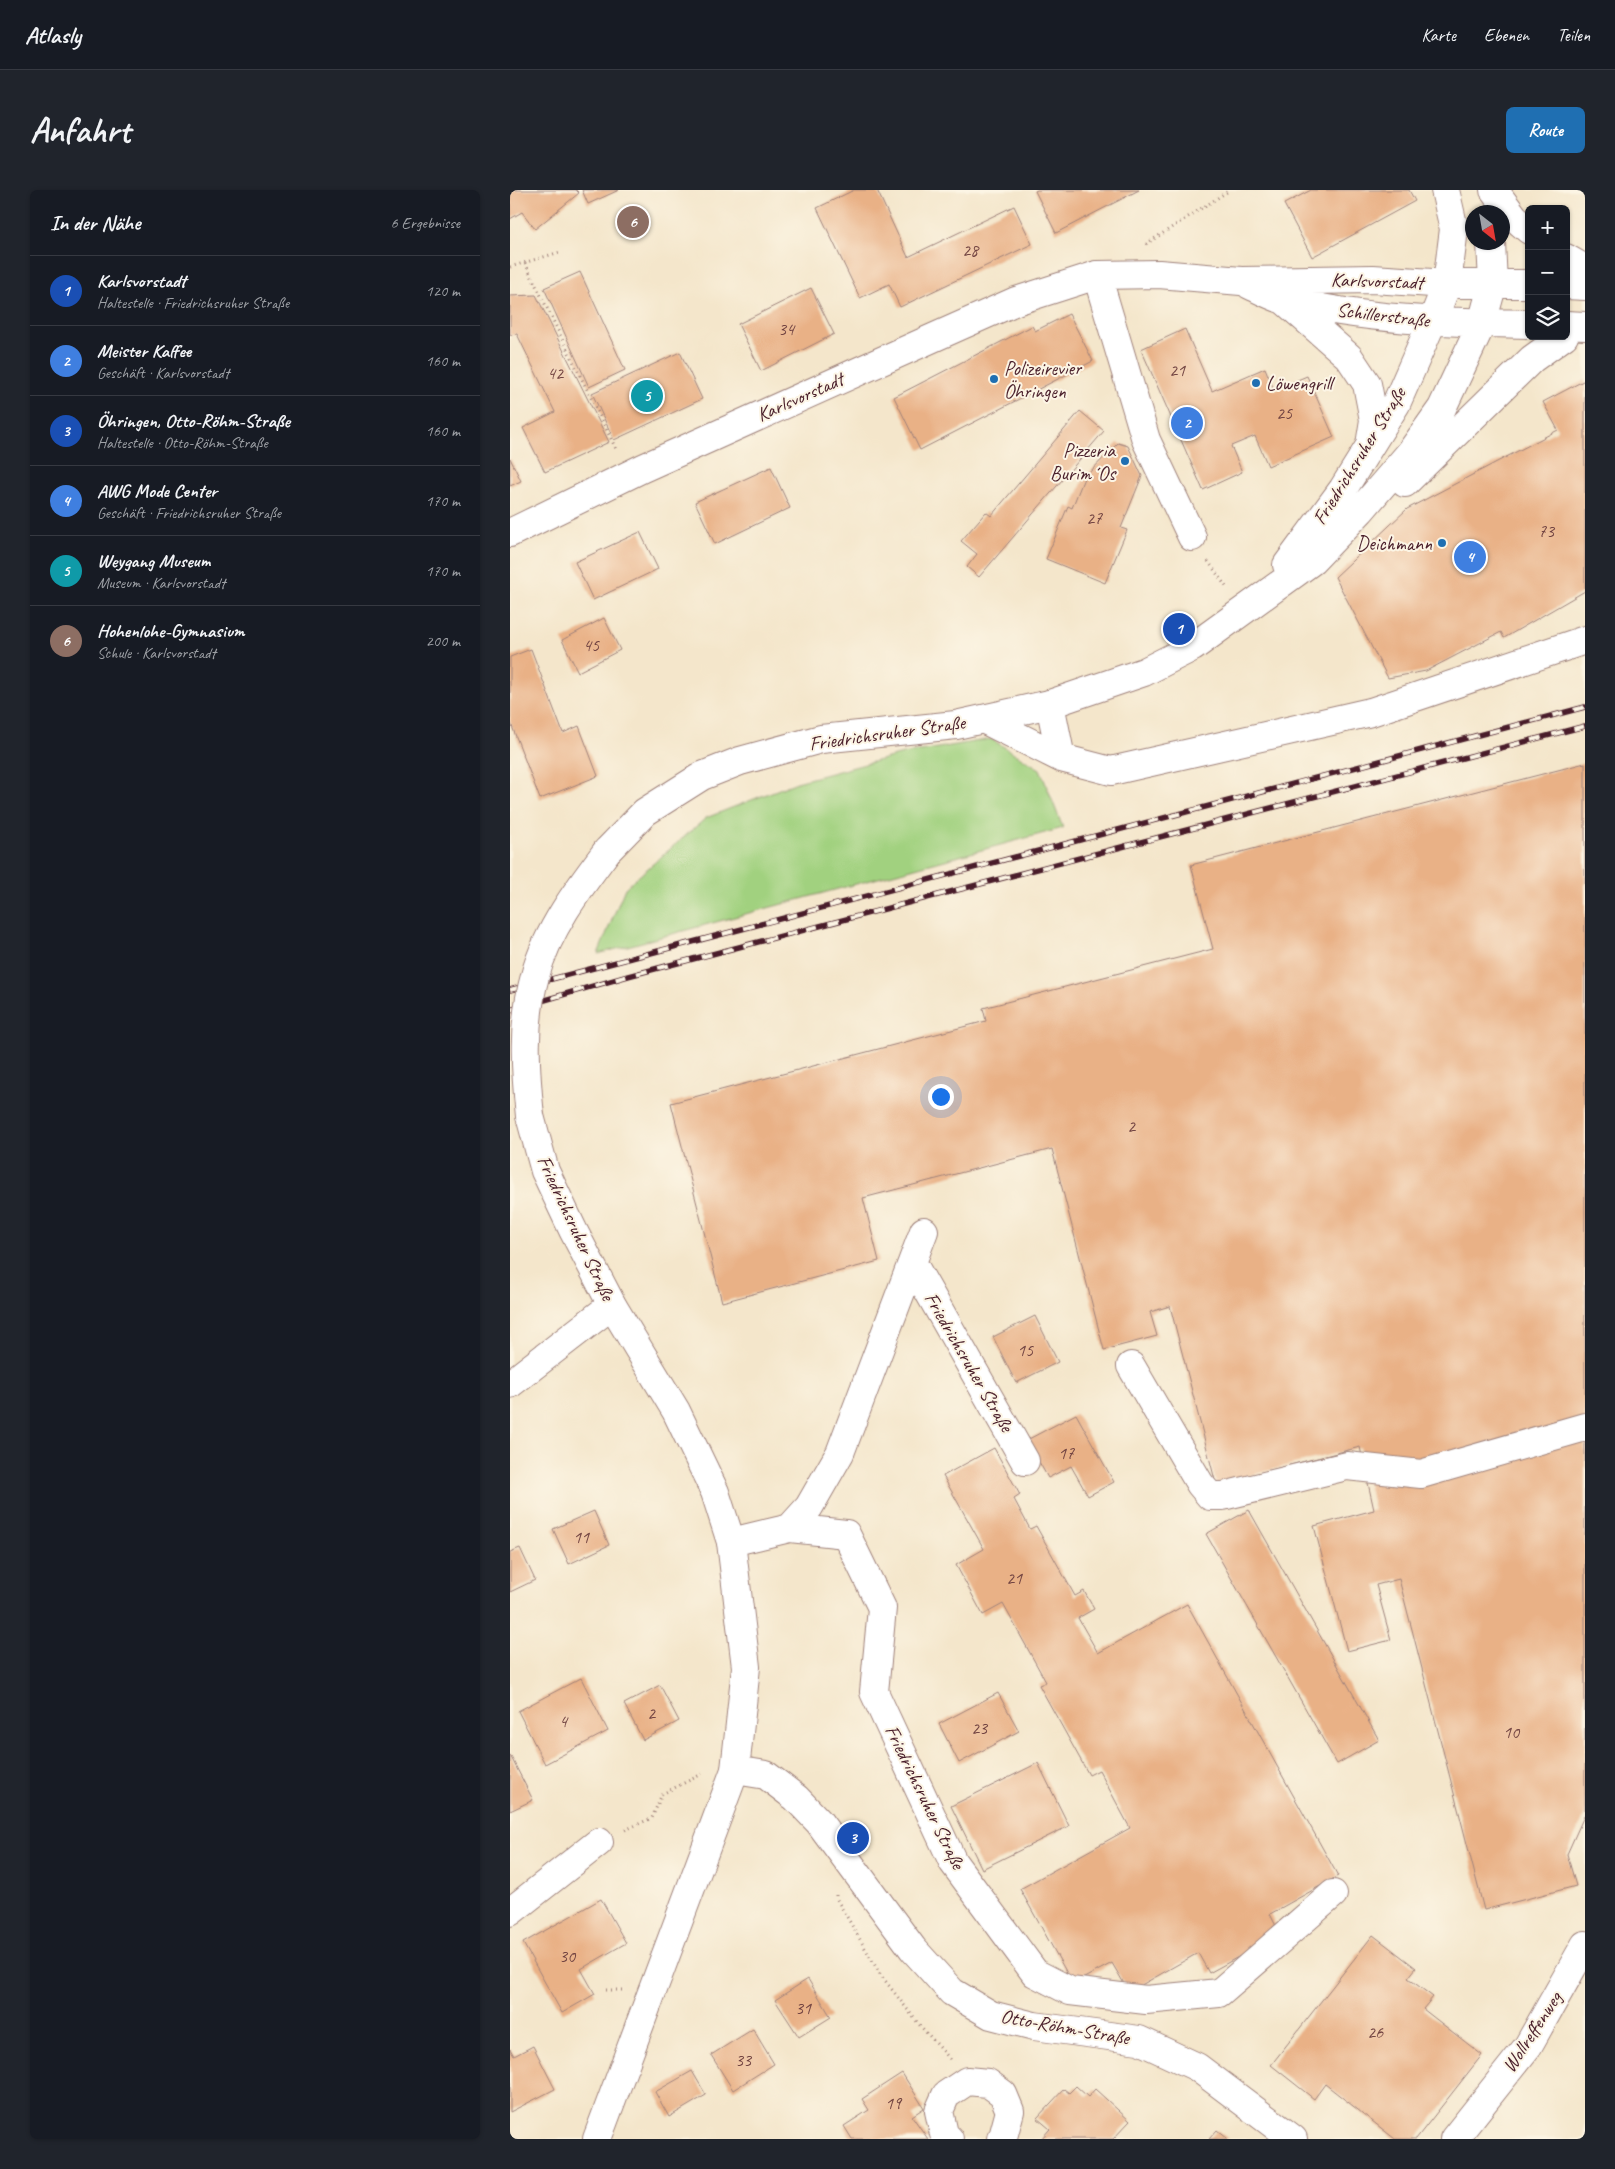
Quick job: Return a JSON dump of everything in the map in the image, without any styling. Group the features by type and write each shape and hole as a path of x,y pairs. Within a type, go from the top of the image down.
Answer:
{"main road":[{"name":"Friedrichsruher Straße","path":"1242,610 1292,560 1342,489 1396,404 1447,284 1454,229 1445,190"},
{"path":"1481,190 1486,205"},
{"path":"1494,190 1514,217 1525,227"},
{"name":"Friedrichsruher Straße","path":"597,2139 735,1770 746,1667 731,1542 715,1492 676,1410 612,1305 573,1230 545,1171 530,1116 525,1070 527,1017 535,974 555,928 580,886 607,851 646,812 702,776 740,761 821,739 956,725 986,720 1050,704 1144,672 1192,647 1312,561 1361,510 1410,453 1442,408 1482,323 1493,283 1491,250"},
{"path":"1570,260 1585,269"},
{"name":"Karlsvorstadt","path":"510,533 629,475 1007,305 1097,275 1159,274 1241,281 1373,279 1447,284"},
{"path":"1097,275 1146,440 1192,537"},
{"name":"Schillerstraße","path":"1241,281 1283,300 1363,314 1432,322 1525,324"},
{"path":"1447,284 1525,284"},
{"path":"1570,286 1585,286"},
{"path":"1283,300 1349,357 1366,384 1374,420 1370,445"},
{"path":"1312,561 1393,495 1525,365 1572,330"},
{"path":"986,720 1061,758 1112,771 1371,712 1585,640"},
{"path":"1050,704 1061,758"},
{"name":"Friedrichsruher Straße","path":"790,1528 809,1507 840,1453 924,1231"},
{"name":"Friedrichsruher Straße","path":"913,1264 1025,1461"},
{"path":"510,1384 612,1305"},
{"path":"1131,1366 1210,1496 1223,1496 1347,1466 1421,1474 1585,1427"},
{"name":"Friedrichsruher Straße","path":"731,1542 790,1528 846,1534 882,1608 874,1692 953,1862 1035,1973 1070,1991 1146,2000 1219,1993 1333,1894"},
{"name":"Otto-Röhm-Straße","path":"735,1770 766,1775 796,1798 819,1822 912,1949 952,1992 992,2014 1034,2026 1139,2040 1197,2067 1293,2139"},
{"path":"510,1912 599,1842"},
{"name":"Wollreffenweg","path":"1454,2139 1528,2046 1585,1945"},
{"path":"949,2139 944,2134 939,2111 946,2095 967,2081 988,2083 1003,2094 1010,2111 1003,2137 1000,2139"}],"path":[{"path":"1138,248 1230,190"},
{"path":"510,267 560,252"},
{"path":"525,263 629,475"},
{"path":"1192,537 1242,610"},
{"path":"599,1842 652,1818 662,1794 708,1771 735,1770"},
{"path":"840,1851 836,1898 880,1974 917,2022 959,2069 967,2081"}],"green space":[{"path":"991,739 1040,769 1063,828 598,954 625,888 706,818 797,782 903,754"}],"building":[{"path":"510,190 576,190 579,193 535,229 522,212 510,219"},
{"path":"582,190 619,190 588,204"},
{"path":"854,190 877,190 908,257 1014,206 1032,244 900,307 889,284 860,298 817,208"},
{"path":"1139,190 1056,233 1035,191"},
{"path":"1311,190 1409,190 1415,201 1312,257 1284,204"},
{"path":"580,272 625,370 589,387 544,288"},
{"path":"811,288 834,334 761,371 738,324"},
{"path":"536,295 609,442 545,472 523,428 555,412 517,334 510,335 510,296"},
{"name":"Polizeirevier Öhringen","path":"1069,314 1093,361 920,450 894,397 1032,326 1035,331"},
{"path":"1185,329 1212,391 1265,368 1274,390 1307,376 1334,437 1268,466 1255,436 1231,446 1242,472 1203,490 1141,349"},
{"path":"680,352 702,399 614,440 592,393"},
{"name":"Deichmann","path":"1585,380 1585,591 1504,638 1501,632 1426,671 1388,678 1335,577 1407,509 1558,430 1543,402"},
{"path":"1080,411 1104,431 979,577 967,567 977,554 961,541 986,512 991,516"},
{"path":"1118,443 1128,446 1142,476 1121,528 1127,530 1105,583 1046,559 1068,506 1072,508 1084,478"},
{"path":"510,458 521,481 510,486"},
{"path":"771,467 790,508 715,544 695,502"},
{"path":"640,532 658,569 593,600 575,562"},
{"path":"604,618 620,650 578,672 562,640"},
{"path":"531,649 563,733 579,726 598,776 540,799 510,721 510,657"},
{"path":"1585,763 1585,1814 1567,1854 1576,1886 1484,1910 1399,1579 1376,1585 1391,1640 1347,1651 1314,1526 1374,1510 1360,1447 1216,1484 1170,1306 1150,1312 1157,1336 1104,1350 1052,1149 863,1198 879,1261 722,1302 671,1103 986,1021 983,1008 1213,949 1191,865"},
{"path":"1035,1316 1058,1362 1016,1383 993,1337"},
{"path":"1076,1414 1114,1482 1088,1496 1071,1466 1048,1478 1027,1440"},
{"path":"994,1448 1020,1495 1014,1499 1030,1529 1036,1526 1075,1596 1084,1591 1094,1609 1078,1618 1098,1653 1187,1604 1338,1876 1270,1914 1280,1934 1209,1973 1198,1953 1129,1992 1112,1963 1073,1984 1020,1889 1130,1828 1099,1770 1089,1775 1039,1685 1046,1682 1003,1604 983,1615 956,1565 984,1549 943,1476"},
{"path":"1249,1510 1379,1740 1337,1764 1206,1534"},
{"path":"594,1511 609,1545 569,1564 553,1529"},
{"path":"520,1548 535,1580 510,1592 510,1552"},
{"path":"581,1678 608,1731 545,1764 518,1711"},
{"path":"660,1685 679,1721 643,1740 624,1704"},
{"path":"998,1693 1019,1731 959,1763 939,1724"},
{"path":"510,1755 533,1800 510,1811"},
{"path":"1038,1763 1069,1826 982,1869 951,1806"},
{"path":"601,1899 626,1943 581,1969 595,1994 562,2013 523,1943"},
{"path":"1373,1935 1416,1968 1408,1978 1433,1997 1423,2009 1482,2055 1416,2139 1395,2139 1325,2084 1314,2099 1271,2065"},
{"path":"808,1979 831,2017 799,2037 775,2000"},
{"path":"753,2029 774,2064 733,2090 711,2055"},
{"path":"533,2046 555,2089 510,2112 510,2049 514,2056"},
{"path":"692,2071 706,2095 669,2117 655,2092"},
{"path":"902,2073 924,2108 912,2116 928,2139 852,2139 844,2126 869,2110 862,2099"},
{"path":"1076,2086 1088,2097 1095,2089 1130,2121 1113,2139 1041,2139 1050,2129 1037,2118 1064,2089 1069,2093"},
{"path":"1217,2130 1228,2139 1209,2139"}],"railway":[{"path":"510,990 1585,707"},
{"path":"510,1010 628,976 1585,726"}],"place":[{"name":"Hohenlohe-Gymnasium","path":"633,222"},
{"name":"Polizeirevier Öhringen","path":"994,379"},
{"name":"Löwengrill","path":"1256,383"},
{"name":"Weygang Museum","path":"647,396"},
{"name":"Meister Kaffee","path":"1187,423"},
{"name":"Pizzeria Burim´Os","path":"1125,461"},
{"name":"Deichmann","path":"1442,543"},
{"name":"AWG Mode Center","path":"1470,557"},
{"name":"Karlsvorstadt","path":"1179,629"},
{"name":"Öhringen, Otto-Röhm-Straße","path":"853,1838"}]}
